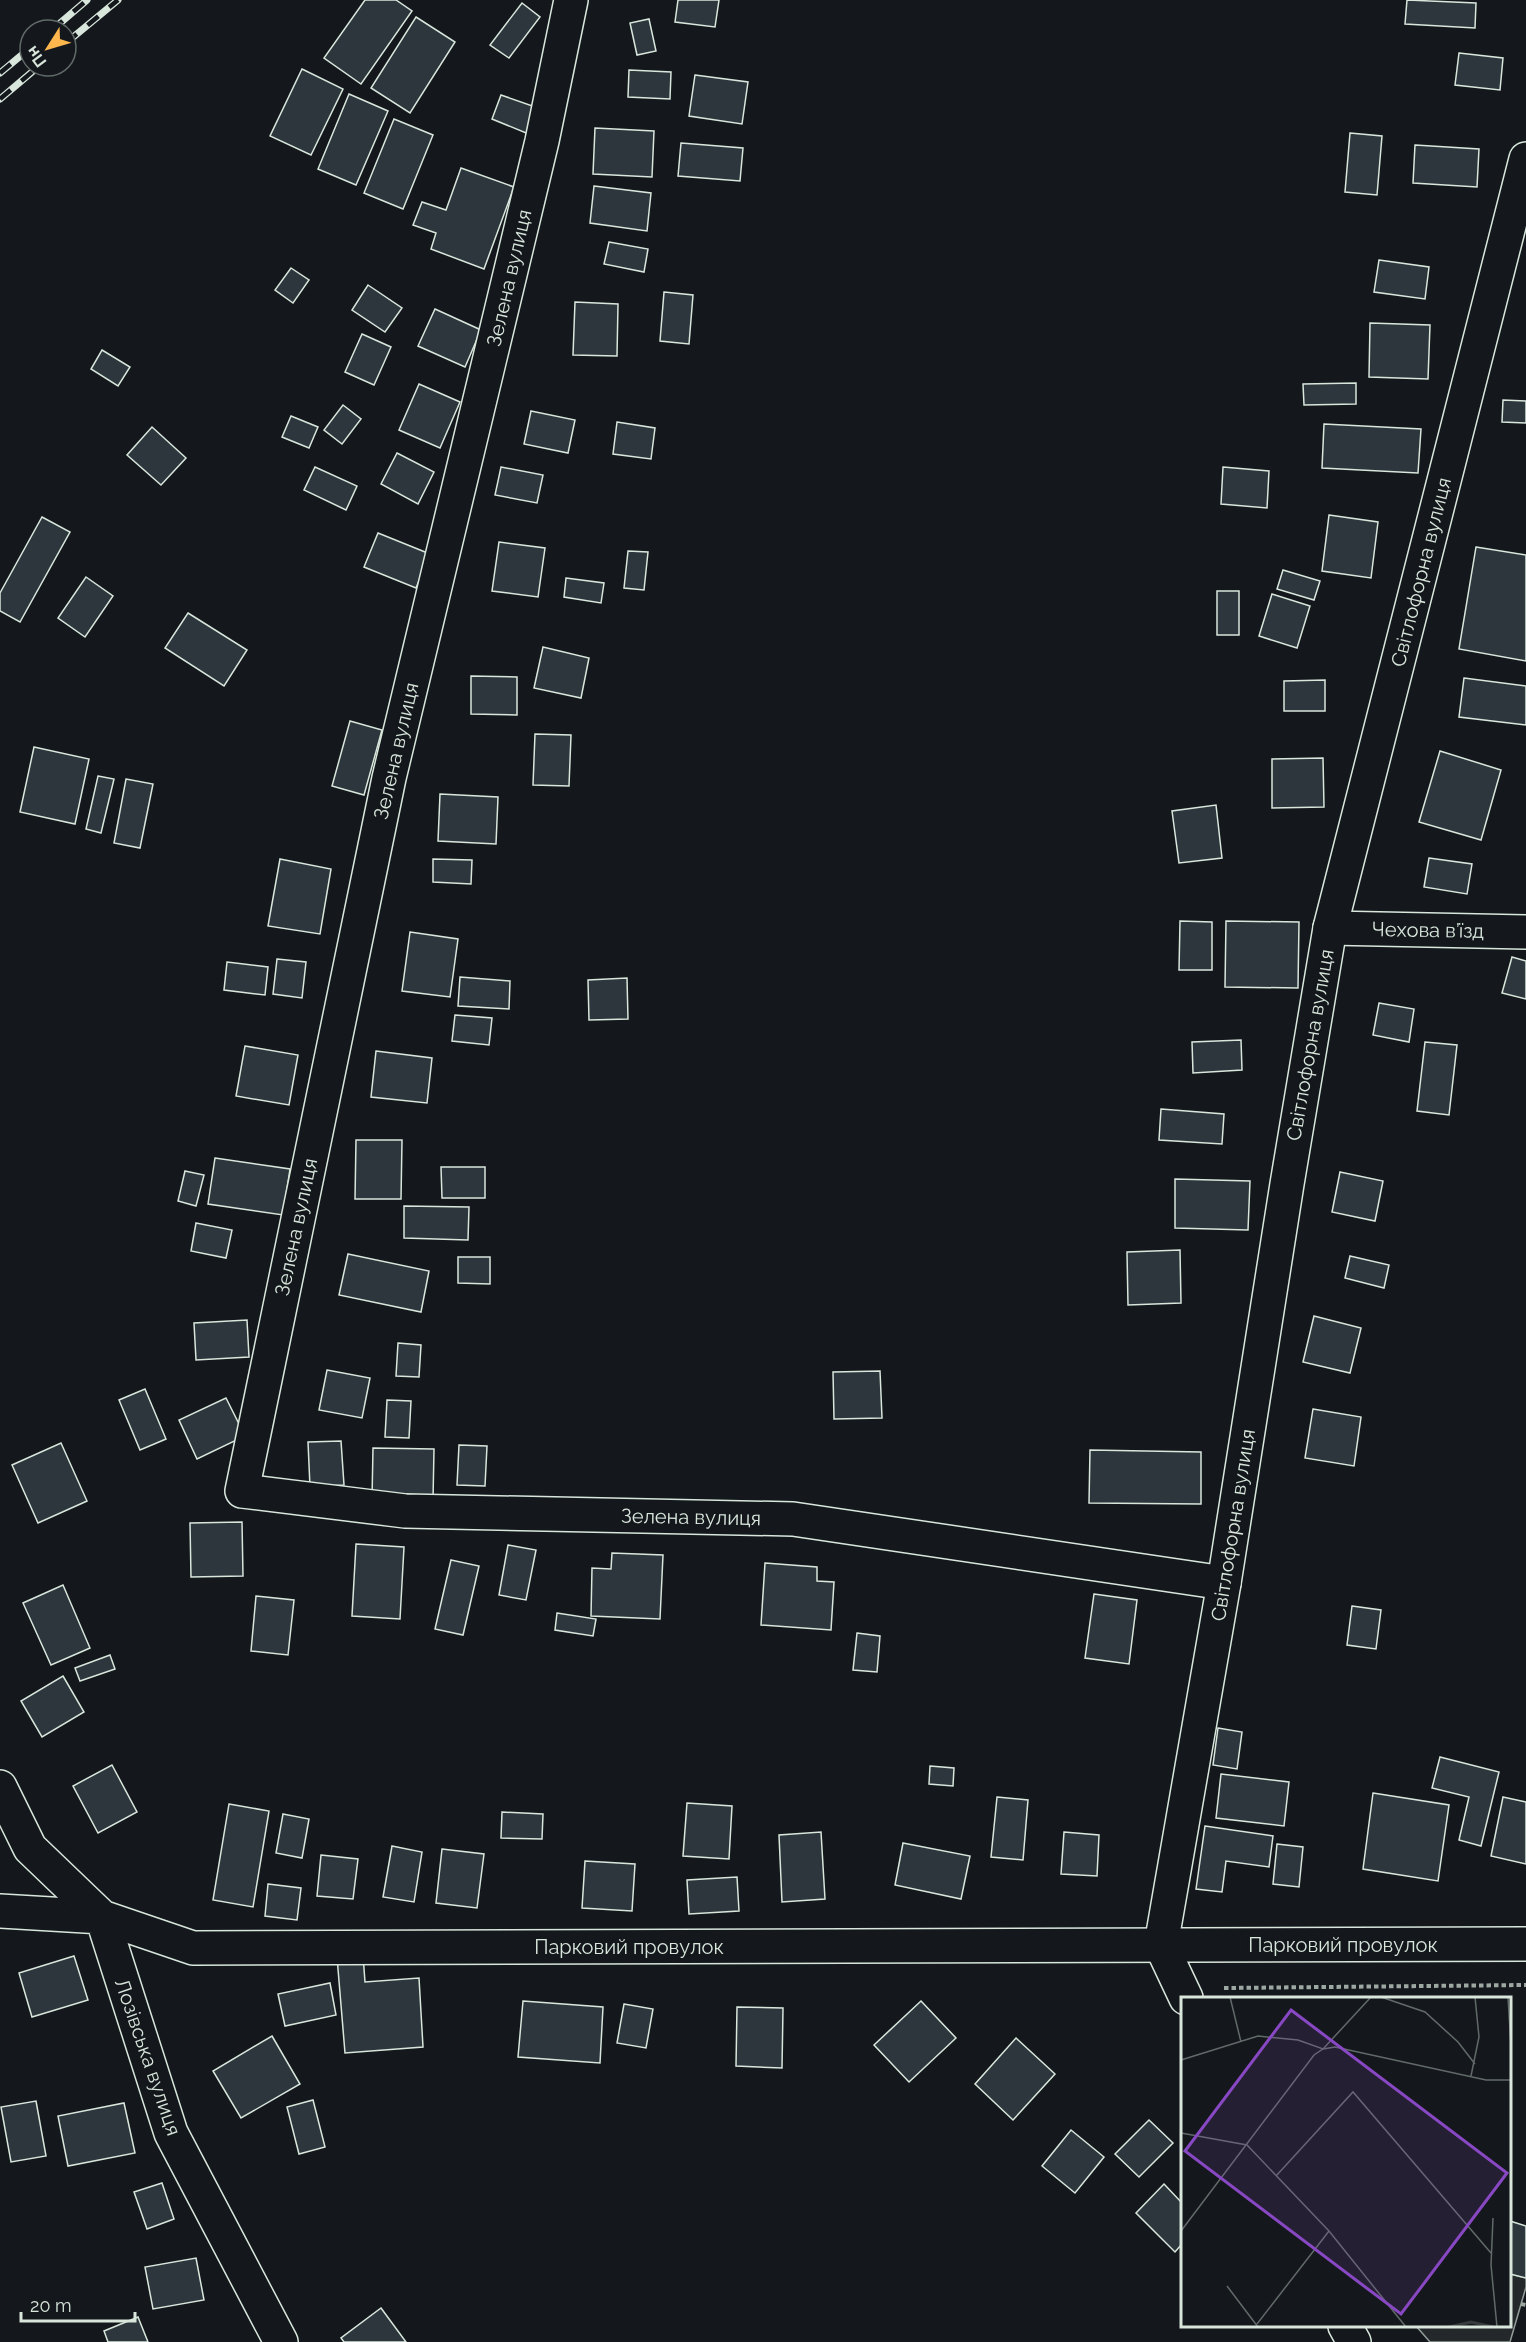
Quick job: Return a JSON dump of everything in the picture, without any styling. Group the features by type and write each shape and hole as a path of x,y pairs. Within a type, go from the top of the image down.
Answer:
{"street":[{"name":"Зелена вулиця","path":"571,0 542,141 389,778 242,1491 405,1510 793,1519 1224,1583"},
{"name":"Світлофорна вулиця","path":"1161,1945 1224,1583 1330,928 1526,159"},
{"name":"Чехова в’їзд","path":"1330,928 1526,932"},
{"name":"Лозівська вулиця","path":"0,1787 30,1848 102,1917 171,2133 280,2342"},
{"path":"0,1911 102,1917"},
{"name":"Парковий провулок","path":"102,1917 192,1948 1526,1944"},
{"path":"1161,1945 1186,1997"},
{"path":"1345,2327 1354,2342"}],"path":[{"path":"1224,1988 1526,1985"}],"shaded area":[{"path":"1511,2274 1526,2278 1526,2287 1510,2342 1430,2342 1417,2327 1511,2327"}],"building":[{"path":"365,0 396,0 412,11 361,84 324,58"},
{"path":"678,0 719,0 715,27 675,22"},
{"path":"1407,0 1476,3 1475,28 1405,24"},
{"path":"522,3 540,17 509,58 490,45"},
{"path":"416,17 455,42 410,113 371,88"},
{"path":"649,19 656,51 637,55 630,23"},
{"path":"1459,53 1503,58 1500,90 1455,85"},
{"path":"302,69 343,89 311,155 270,136"},
{"path":"629,70 671,72 670,99 628,97"},
{"path":"695,75 748,82 742,124 689,116"},
{"path":"349,94 388,111 356,185 318,169"},
{"path":"501,95 541,109 531,135 492,119"},
{"path":"394,119 433,135 403,209 364,193"},
{"path":"595,128 654,131 652,177 593,174"},
{"path":"1350,133 1382,136 1377,195 1345,192"},
{"path":"681,143 743,148 740,181 678,176"},
{"path":"1415,145 1479,149 1477,187 1413,183"},
{"path":"461,168 514,187 484,269 431,249 436,233 413,225 422,202 446,210"},
{"path":"594,186 651,193 647,231 590,223"},
{"path":"609,242 648,249 644,272 604,264"},
{"path":"1379,260 1429,267 1425,299 1374,292"},
{"path":"291,268 309,280 293,303 275,290"},
{"path":"368,285 402,308 385,332 352,310"},
{"path":"664,292 693,295 689,344 660,341"},
{"path":"575,302 618,304 617,356 573,355"},
{"path":"435,309 481,330 465,367 418,346"},
{"path":"1370,323 1430,325 1428,379 1369,377"},
{"path":"362,334 391,347 374,385 345,372"},
{"path":"102,350 130,367 118,386 91,369"},
{"path":"1356,383 1356,404 1304,405 1303,384"},
{"path":"419,384 460,402 440,448 399,430"},
{"path":"1503,400 1526,401 1526,423 1502,422"},
{"path":"343,405 361,419 342,444 324,430"},
{"path":"531,411 575,420 568,453 524,444"},
{"path":"291,416 318,427 309,448 282,437"},
{"path":"617,422 655,428 651,459 613,454"},
{"path":"1324,424 1421,429 1418,473 1322,468"},
{"path":"152,427 186,458 161,485 127,455"},
{"path":"397,453 434,472 418,504 381,484"},
{"path":"315,467 357,486 346,510 304,490"},
{"path":"501,467 543,475 537,503 495,495"},
{"path":"1223,467 1269,471 1267,508 1221,504"},
{"path":"1329,515 1378,522 1371,578 1322,571"},
{"path":"42,517 70,532 20,622 0,611 0,593"},
{"path":"378,533 430,554 416,588 364,567"},
{"path":"499,542 545,548 538,597 492,591"},
{"path":"1476,547 1526,555 1526,661 1459,649"},
{"path":"628,551 648,552 644,590 624,588"},
{"path":"1283,570 1320,581 1314,600 1277,589"},
{"path":"86,577 113,596 85,637 58,618"},
{"path":"566,578 604,583 601,603 564,597"},
{"path":"1217,591 1239,591 1239,635 1217,635"},
{"path":"1272,594 1310,606 1297,648 1259,636"},
{"path":"188,613 247,650 224,686 165,648"},
{"path":"543,647 589,658 581,698 534,688"},
{"path":"471,676 517,677 517,715 471,714"},
{"path":"1464,678 1526,686 1526,725 1459,717"},
{"path":"1325,680 1325,711 1284,711 1284,681"},
{"path":"350,721 382,730 364,795 332,786"},
{"path":"535,734 571,735 569,786 533,785"},
{"path":"34,747 89,759 75,824 20,812"},
{"path":"1440,751 1501,770 1481,840 1419,822"},
{"path":"1323,758 1324,807 1272,808 1272,759"},
{"path":"98,776 114,779 101,833 86,829"},
{"path":"126,779 153,784 140,848 114,843"},
{"path":"440,794 498,797 496,844 438,841"},
{"path":"1216,805 1222,858 1179,863 1172,811"},
{"path":"1429,858 1472,864 1467,894 1424,887"},
{"path":"280,859 331,869 320,934 268,926"},
{"path":"433,859 472,860 471,884 433,882"},
{"path":"1180,921 1212,922 1212,970 1179,970"},
{"path":"1226,921 1299,922 1298,988 1225,987"},
{"path":"410,932 458,939 450,997 402,991"},
{"path":"1512,957 1526,961 1526,999 1502,993"},
{"path":"277,959 306,962 302,998 273,994"},
{"path":"227,962 268,967 265,995 224,990"},
{"path":"460,977 510,981 509,1009 458,1006"},
{"path":"627,978 628,1019 589,1020 588,980"},
{"path":"1379,1003 1414,1009 1409,1042 1373,1035"},
{"path":"455,1015 492,1018 489,1045 452,1041"},
{"path":"1241,1040 1242,1070 1193,1073 1192,1042"},
{"path":"1425,1042 1457,1045 1449,1115 1417,1111"},
{"path":"245,1046 298,1055 289,1105 236,1096"},
{"path":"376,1051 432,1058 427,1103 371,1097"},
{"path":"1161,1109 1224,1114 1222,1144 1159,1140"},
{"path":"356,1140 402,1140 401,1199 355,1199"},
{"path":"215,1158 290,1169 283,1215 208,1204"},
{"path":"441,1167 485,1167 485,1198 442,1198"},
{"path":"185,1171 204,1175 196,1206 178,1201"},
{"path":"1340,1172 1383,1181 1375,1221 1332,1212"},
{"path":"1175,1179 1250,1181 1248,1230 1175,1228"},
{"path":"404,1206 469,1207 468,1240 404,1238"},
{"path":"196,1223 232,1230 226,1258 191,1251"},
{"path":"1180,1250 1181,1303 1128,1305 1127,1252"},
{"path":"348,1254 429,1271 421,1312 339,1295"},
{"path":"1350,1256 1389,1265 1384,1288 1345,1278"},
{"path":"458,1257 490,1257 490,1284 458,1283"},
{"path":"1314,1316 1361,1328 1350,1373 1303,1362"},
{"path":"247,1320 249,1357 196,1360 194,1323"},
{"path":"398,1343 421,1345 419,1377 396,1376"},
{"path":"327,1370 370,1378 362,1418 319,1410"},
{"path":"880,1371 882,1418 834,1419 833,1372"},
{"path":"145,1389 166,1439 140,1450 119,1400"},
{"path":"226,1398 245,1436 197,1459 179,1420"},
{"path":"387,1400 411,1401 409,1438 385,1437"},
{"path":"1313,1409 1361,1417 1354,1466 1305,1458"},
{"path":"341,1441 344,1485 310,1487 308,1442"},
{"path":"61,1443 87,1501 38,1523 12,1465"},
{"path":"459,1445 487,1446 485,1486 457,1485"},
{"path":"373,1448 434,1449 433,1500 372,1499"},
{"path":"1090,1450 1201,1452 1201,1504 1089,1503"},
{"path":"242,1522 243,1576 191,1577 190,1523"},
{"path":"356,1544 404,1547 400,1619 352,1616"},
{"path":"508,1545 536,1550 526,1600 499,1595"},
{"path":"612,1553 663,1555 660,1619 591,1616 592,1568 611,1569"},
{"path":"451,1560 479,1566 463,1635 435,1629"},
{"path":"765,1563 817,1567 817,1581 834,1582 831,1630 761,1625"},
{"path":"63,1585 90,1648 51,1665 23,1603"},
{"path":"1094,1594 1137,1600 1129,1664 1085,1658"},
{"path":"256,1596 294,1600 288,1655 251,1651"},
{"path":"1352,1606 1381,1610 1376,1649 1347,1645"},
{"path":"557,1613 596,1619 593,1636 555,1630"},
{"path":"857,1633 880,1636 877,1672 853,1670"},
{"path":"110,1655 115,1669 80,1681 75,1668"},
{"path":"63,1676 84,1712 42,1737 21,1701"},
{"path":"1218,1728 1242,1732 1237,1769 1213,1765"},
{"path":"1440,1757 1499,1772 1481,1846 1459,1840 1469,1797 1432,1788"},
{"path":"112,1765 137,1812 98,1833 73,1786"},
{"path":"930,1766 954,1768 953,1786 929,1784"},
{"path":"1221,1774 1289,1782 1284,1826 1216,1818"},
{"path":"1373,1793 1449,1805 1438,1881 1363,1869"},
{"path":"997,1797 1028,1800 1023,1860 991,1857"},
{"path":"1503,1797 1526,1802 1526,1864 1491,1856"},
{"path":"687,1803 732,1806 729,1859 683,1856"},
{"path":"229,1804 269,1811 253,1907 213,1900"},
{"path":"502,1812 543,1814 542,1839 501,1838"},
{"path":"283,1814 309,1819 302,1858 276,1853"},
{"path":"1205,1826 1273,1836 1269,1867 1226,1861 1222,1892 1196,1889"},
{"path":"821,1832 825,1899 782,1902 779,1835"},
{"path":"1064,1832 1099,1835 1097,1876 1061,1874"},
{"path":"903,1843 970,1856 961,1899 895,1885"},
{"path":"1277,1844 1303,1847 1299,1887 1273,1884"},
{"path":"392,1846 422,1852 414,1902 383,1897"},
{"path":"442,1849 484,1854 477,1908 436,1903"},
{"path":"321,1855 358,1859 353,1899 317,1896"},
{"path":"585,1861 635,1864 632,1911 582,1908"},
{"path":"737,1877 739,1911 689,1914 687,1880"},
{"path":"268,1884 301,1888 297,1920 265,1916"},
{"path":"363,1955 365,1982 419,1978 423,2047 345,2053 337,1957"},
{"path":"74,1956 88,2000 32,2017 19,1973"},
{"path":"330,1983 336,2015 285,2026 278,1994"},
{"path":"523,2001 603,2007 600,2063 518,2057"},
{"path":"921,2001 956,2038 909,2082 874,2045"},
{"path":"624,2004 653,2009 646,2048 617,2043"},
{"path":"737,2007 783,2008 782,2068 736,2066"},
{"path":"272,2036 300,2084 241,2118 213,2071"},
{"path":"1016,2038 1055,2074 1013,2120 975,2084"},
{"path":"313,2100 325,2147 299,2154 287,2107"},
{"path":"36,2101 46,2156 11,2162 1,2107"},
{"path":"124,2103 135,2153 68,2166 58,2116"},
{"path":"1149,2120 1173,2143 1139,2177 1115,2154"},
{"path":"1071,2130 1104,2157 1075,2193 1042,2166"},
{"path":"162,2183 174,2219 147,2229 134,2192"},
{"path":"1164,2184 1181,2202 1181,2245 1175,2252 1136,2213"},
{"path":"1511,2221 1526,2226 1526,2278 1511,2274"},
{"path":"196,2258 204,2300 153,2309 145,2267"},
{"path":"381,2308 406,2342 344,2342 341,2338"},
{"path":"138,2317 148,2342 108,2342 104,2331"}],"railway":[{"path":"66,18 87,0"},
{"path":"78,33 118,0"},
{"path":"0,73 18,58"},
{"path":"0,99 25,78"}]}
